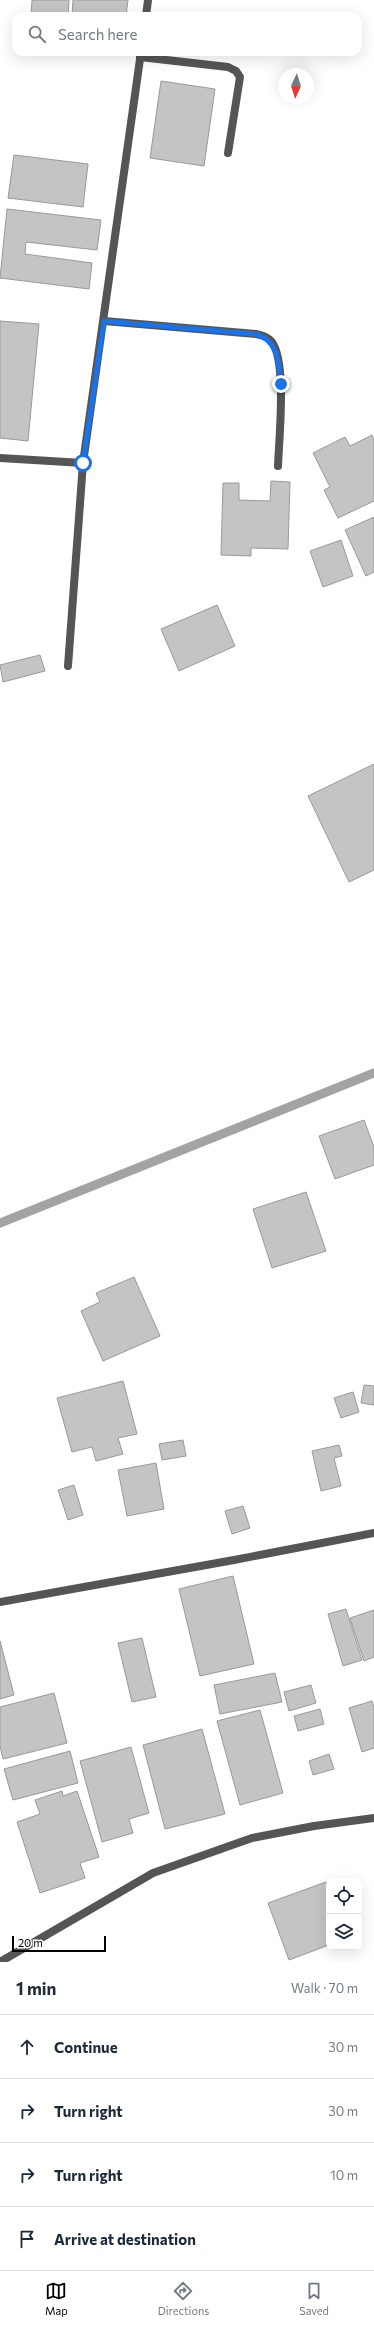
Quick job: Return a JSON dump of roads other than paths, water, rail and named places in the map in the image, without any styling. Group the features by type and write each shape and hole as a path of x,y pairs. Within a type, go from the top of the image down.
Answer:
{"street":[{"path":"146,12 148,0"},
{"path":"68,666 83,463 141,56"},
{"path":"154,56 228,67 236,70 240,77 228,153"},
{"path":"104,321 265,336 272,342 277,353 281,384 278,466"},
{"path":"0,458 83,463"},
{"path":"0,1602 374,1533"},
{"path":"0,1962 153,1873 252,1838 314,1826 374,1818"}],"waterway":[{"path":"0,1223 374,1073"}]}
